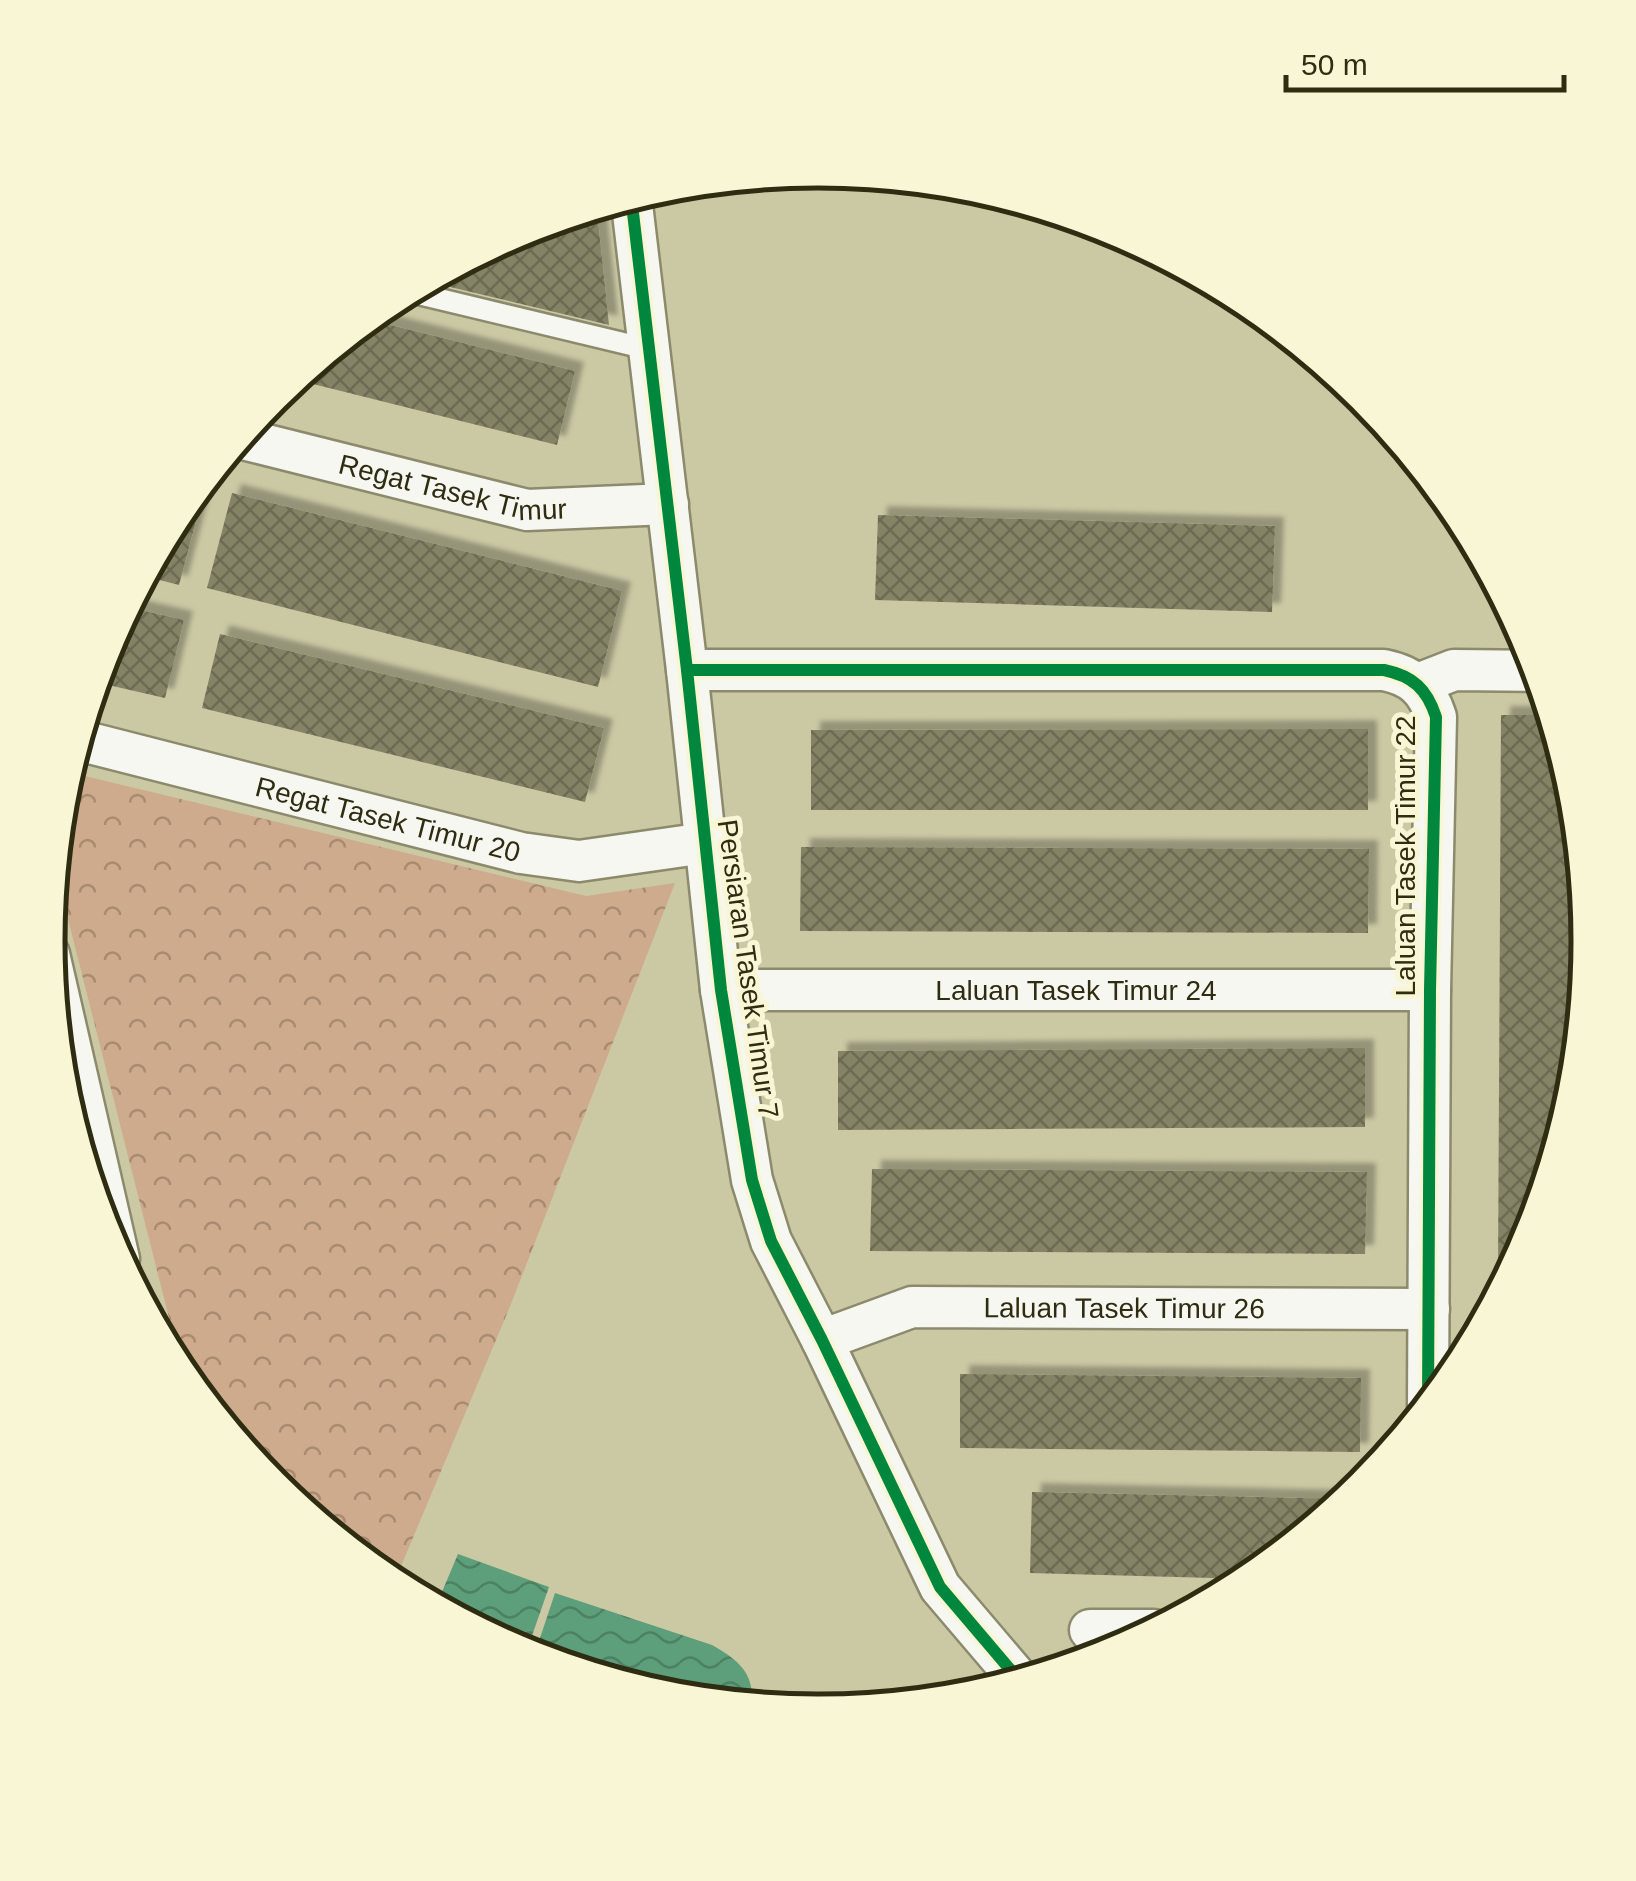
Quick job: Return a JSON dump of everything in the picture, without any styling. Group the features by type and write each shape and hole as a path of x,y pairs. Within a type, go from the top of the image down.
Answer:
{"street":[{"name":"Persiaran Tasek Timur 7","path":"633,211 688,670 721,990 752,1180 771,1241 940,1587 1010,1669"},
{"name":"Regat Tasek Timur","path":"254,442 528,510 668,504"},
{"name":"Laluan Tasek Timur 22","path":"688,670 1384,670 1403,674 1418,684 1430,699 1436,717 1428,1381"},
{"path":"1418,684 1454,670 1521,671"},
{"name":"Regat Tasek Timur 20","path":"92,744 520,853 580,861 705,843"},
{"name":"Laluan Tasek Timur 24","path":"721,990 1430,990"},
{"name":"Laluan Tasek Timur 26","path":"822,1340 912,1307 1429,1309"},
{"path":"1090,1630 1120,1630"}],"lane":[{"path":"427,297 648,349"}],"green space":[{"path":"84,776 586,896 675,883 509,1309 401,1567 322,1507 286,1473 221,1399 171,1325 66,912 71,842"}],"water":[{"path":"458,1554 549,1587 532,1637 441,1593"},
{"path":"555,1593 712,1645 742,1668 751,1690 623,1668 539,1640"}],"building":[{"path":"598,221 609,325 446,286 530,245"},
{"path":"386,324 575,371 557,445 312,384"},
{"path":"232,493 622,591 598,687 207,588"},
{"path":"198,514 179,585 158,580"},
{"path":"878,515 1275,526 1272,612 875,600"},
{"path":"141,610 184,620 165,698 110,685"},
{"path":"220,634 604,728 585,802 202,708"},
{"path":"1501,715 1536,715 1565,842 1571,940 1569,990 1565,1039 1545,1135 1531,1183 1498,1263"},
{"path":"1368,729 1368,810 811,810 811,730"},
{"path":"801,847 1369,849 1368,933 800,931"},
{"path":"1365,1048 1365,1127 838,1130 838,1051"},
{"path":"872,1169 1367,1172 1365,1254 870,1251"},
{"path":"960,1374 1361,1378 1360,1452 960,1448"},
{"path":"1032,1492 1323,1498 1276,1538 1218,1578 1030,1573"}],"cycle path":[{"path":"633,211 721,990 752,1180 771,1241 940,1587 1010,1669"},
{"path":"687,670 1384,670 1418,685 1436,717 1428,1381"}]}
